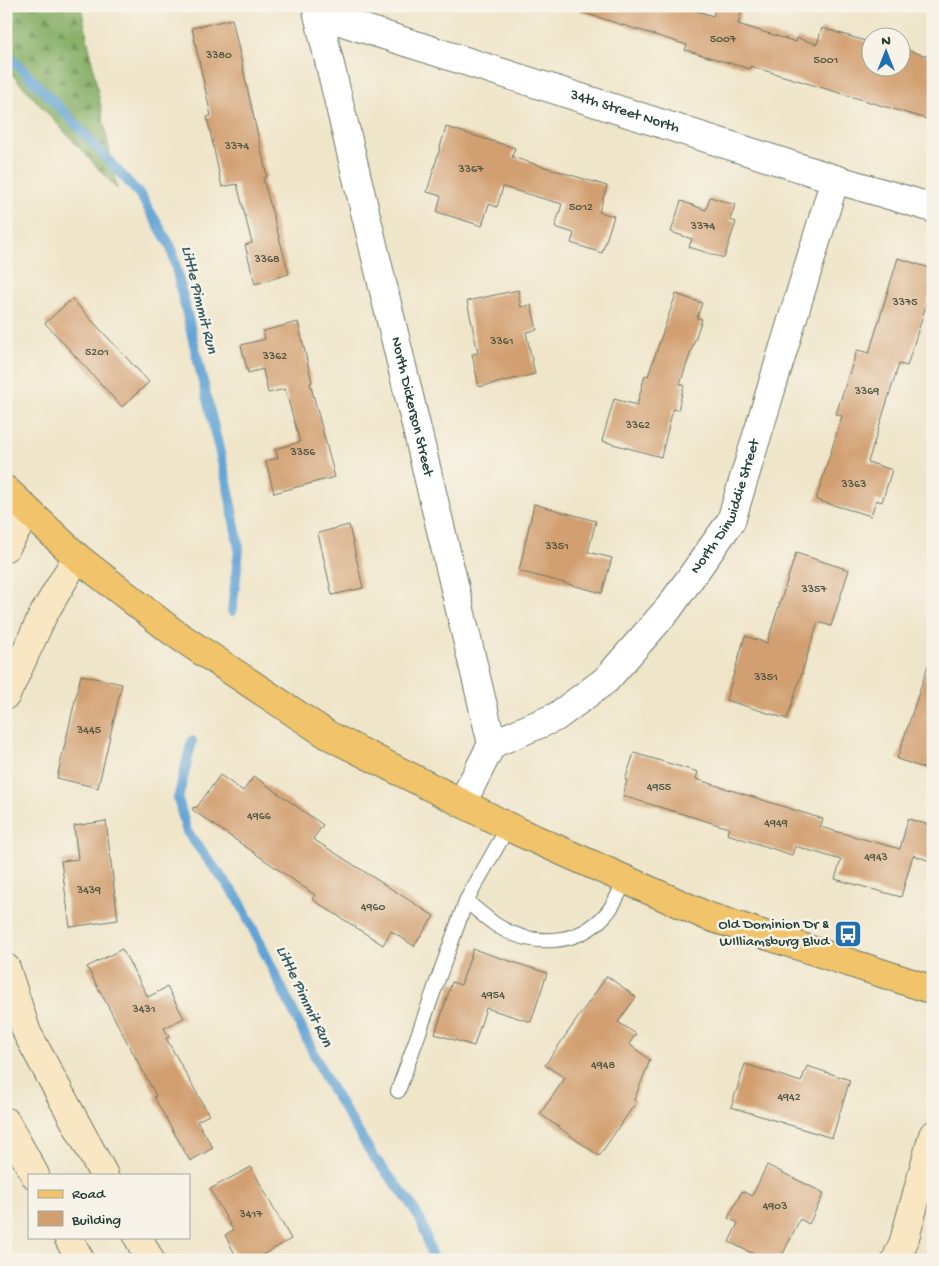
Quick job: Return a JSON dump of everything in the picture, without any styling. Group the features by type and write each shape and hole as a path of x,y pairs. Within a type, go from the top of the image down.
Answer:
{"main road":[{"path":"6,490 77,557 173,632 328,735 508,827 708,916 933,990"}],"street":[{"name":"34th Street North","path":"317,10 835,179 933,208"},
{"name":"North Dickerson Street","path":"317,10 492,744"},
{"name":"North Dinwiddie Street","path":"492,744 556,717 606,680 669,608 731,521 835,179"},
{"path":"6,547 28,511"},
{"path":"6,695 43,615 77,557"},
{"path":"462,803 492,744"},
{"path":"6,968 27,1033 103,1174"},
{"path":"6,1122 33,1174"},
{"path":"896,1260 904,1241 933,1135"},
{"path":"69,1238 80,1260"},
{"path":"139,1238 150,1260"}],"lane":[{"path":"398,1091 466,901 508,827"},
{"path":"466,901 497,926 527,938 563,941 589,931 596,925 609,912 626,880"}],"green space":[{"path":"6,6 81,6 117,189 6,68"}],"building":[{"path":"582,6 682,6 713,16 715,6 743,6 738,24 796,42 797,38 817,44 822,28 862,40 862,78 912,78 912,51 933,58 933,121 750,66 750,69 685,50 687,45 581,12"},
{"path":"232,19 267,177 263,178 289,274 255,284 245,245 252,243 237,184 222,187 207,117 211,116 192,28"},
{"path":"446,127 515,148 512,157 607,186 599,212 614,216 602,253 571,243 574,233 555,227 562,204 503,187 497,207 489,204 482,226 437,212 441,196 427,192"},
{"path":"710,197 735,205 730,220 736,222 724,258 689,247 692,239 671,232 681,201 706,210"},
{"path":"898,258 933,269 933,283 907,366 899,364 868,462 892,470 882,502 876,500 871,516 816,500 842,416 836,414 857,350 869,353"},
{"path":"518,290 521,307 531,305 537,330 526,332 535,374 479,387 472,354 478,353 467,301"},
{"path":"676,294 702,303 697,318 702,319 680,384 684,385 678,410 673,409 661,457 602,441 614,399 637,405 645,375 648,376"},
{"path":"72,299 149,382 122,407 45,323"},
{"path":"298,322 312,382 310,383 335,477 274,493 266,461 278,458 275,449 300,442 285,389 268,393 263,369 248,373 241,345 265,339 263,331"},
{"path":"534,504 596,521 588,552 612,558 602,593 519,571"},
{"path":"349,525 363,588 332,595 318,533"},
{"path":"796,553 849,570 831,626 818,622 787,719 726,700 745,636 767,643"},
{"path":"928,665 933,666 933,771 897,759"},
{"path":"81,675 122,684 98,788 57,778"},
{"path":"634,753 698,772 696,779 823,819 820,827 900,849 908,819 933,826 933,862 913,855 901,897 835,879 841,860 795,846 792,855 727,834 729,828 623,796 627,780 625,780"},
{"path":"220,775 243,791 254,776 323,825 313,839 434,916 414,946 391,931 383,945 312,899 315,895 194,811 192,808 197,807"},
{"path":"106,821 118,920 70,927 61,861 78,859 74,826"},
{"path":"122,949 148,997 167,987 184,1018 164,1028 169,1037 166,1038 209,1115 197,1121 213,1148 190,1161 154,1097 156,1096 87,967"},
{"path":"473,949 547,973 531,1022 486,1008 474,1046 435,1034 452,982 461,985"},
{"path":"607,976 636,997 618,1022 636,1034 629,1044 650,1060 634,1100 637,1101 599,1156 540,1114 565,1078 545,1065"},
{"path":"745,1064 801,1082 807,1066 850,1080 832,1138 731,1107"},
{"path":"767,1165 824,1193 809,1224 800,1219 780,1260 766,1260 729,1242 738,1223 728,1218 742,1191 752,1196"},
{"path":"251,1167 291,1239 253,1260 238,1260 225,1235 233,1230 210,1189"}],"waterway":[{"name":"Little Pimmit Run","path":"6,53 69,117 141,196 171,247 228,487 239,549 232,611"},
{"name":"Little Pimmit Run","path":"192,741 178,799 187,832 239,900 328,1083 373,1156 409,1201 422,1223 433,1260"}],"place":[{"name":"Old Dominion Dr & WIlliamsburg Blvd","path":"848,934"}]}
